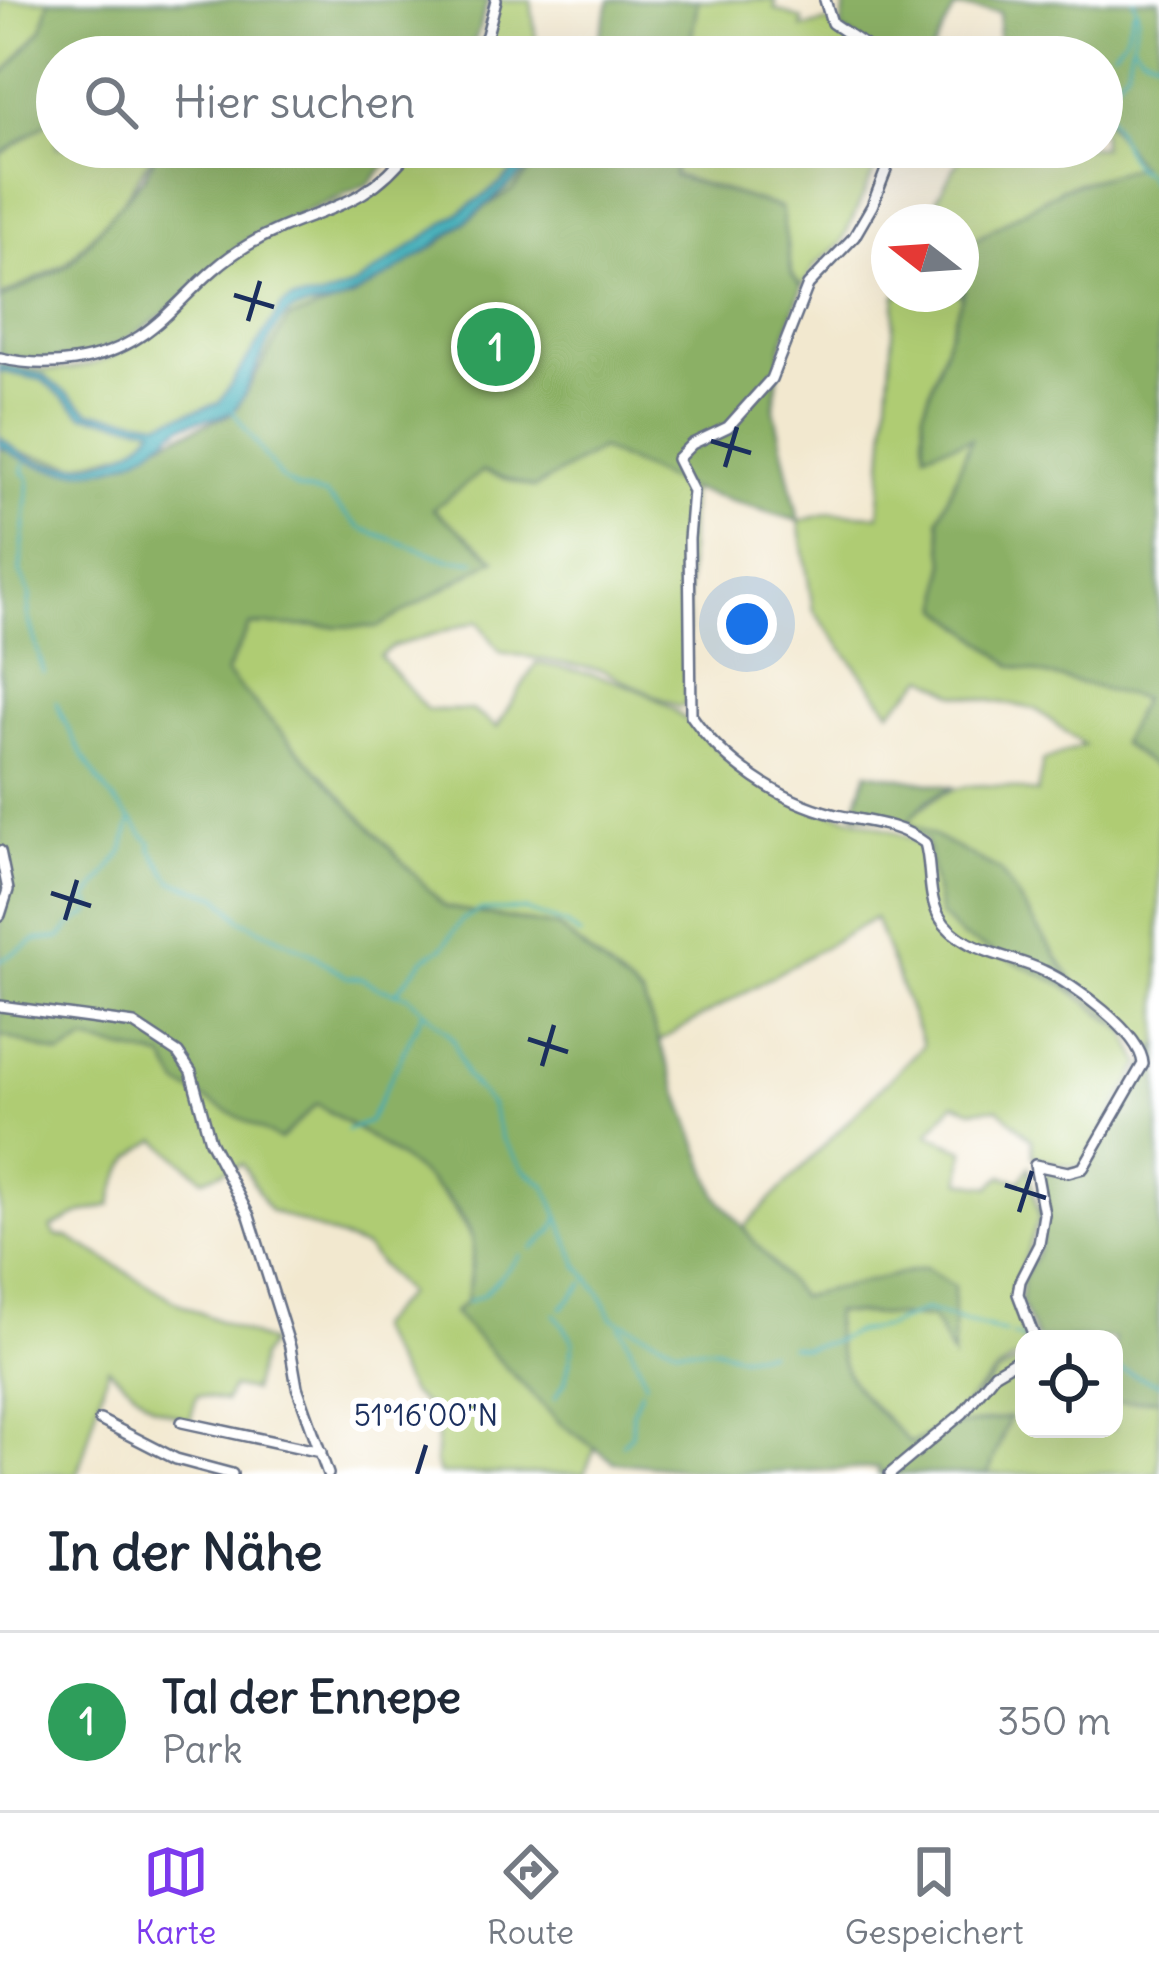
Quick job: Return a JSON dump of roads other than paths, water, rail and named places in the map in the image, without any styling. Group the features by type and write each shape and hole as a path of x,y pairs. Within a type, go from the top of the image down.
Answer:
{"street":[{"path":"486,36 496,0"},
{"path":"825,0 832,23 851,36"},
{"path":"0,358 54,364 128,346 242,248 282,227 361,198 396,168"},
{"path":"887,168 854,237 808,284 771,379 728,427 692,444 677,459 693,491 688,539 691,715 706,738 774,789 830,813 909,832 925,843 938,915 952,932 990,952 1050,973 1126,1030 1144,1057 1148,1065 1083,1168 1068,1172 1035,1165 1044,1214 1039,1244 1018,1294 1031,1330"},
{"path":"0,850 8,878 0,915"},
{"path":"0,1006 134,1024 178,1053 191,1072 210,1141 249,1216 290,1346 297,1387 328,1474"},
{"path":"890,1474 963,1413 995,1373 1015,1362"},
{"path":"100,1420 176,1459 232,1474"},
{"path":"182,1423 321,1452"}],"water":[{"path":"516,168 528,168 426,251 371,286 344,300 291,312 268,342 231,411 185,425 129,460 91,470 34,464 0,445 0,437 41,462 87,464 133,448 154,427 83,415 42,380 0,371 0,366 43,375 90,412 160,422 219,403 282,306 356,285"}],"waterway":[{"path":"1134,0 1138,16 1132,43 1141,53 1159,59"},
{"path":"1123,40 1134,11"},
{"path":"1123,73 1131,46"},
{"path":"1123,145 1159,197"},
{"path":"232,410 280,477 298,489 325,495 360,528 449,560 476,561"},
{"path":"24,463 23,472 29,479 20,572 30,595 28,617 44,673"},
{"path":"56,702 89,765 151,842 172,881 218,896 241,920 347,977 408,996 446,1031 466,1076 491,1105 501,1137 523,1169 546,1186 578,1265 612,1318 677,1348 713,1348 741,1356 768,1352"},
{"path":"0,961 36,940 60,938 90,913 87,899 123,852 130,822"},
{"path":"397,991 425,958 443,947 462,920 480,910 525,910 565,924 580,935"},
{"path":"347,1130 369,1122 423,1012"},
{"path":"532,1249 553,1231 557,1220"},
{"path":"467,1302 483,1295 521,1255"},
{"path":"562,1308 584,1283"},
{"path":"790,1346 806,1348 834,1341 925,1310 1006,1333"},
{"path":"555,1314 574,1341 565,1382 555,1398"},
{"path":"620,1326 645,1383"},
{"path":"1123,1371 1159,1384"},
{"path":"622,1444 632,1434 633,1410 641,1390"}],"place":[{"name":"Tal der Ennepe","path":"496,347"}]}
